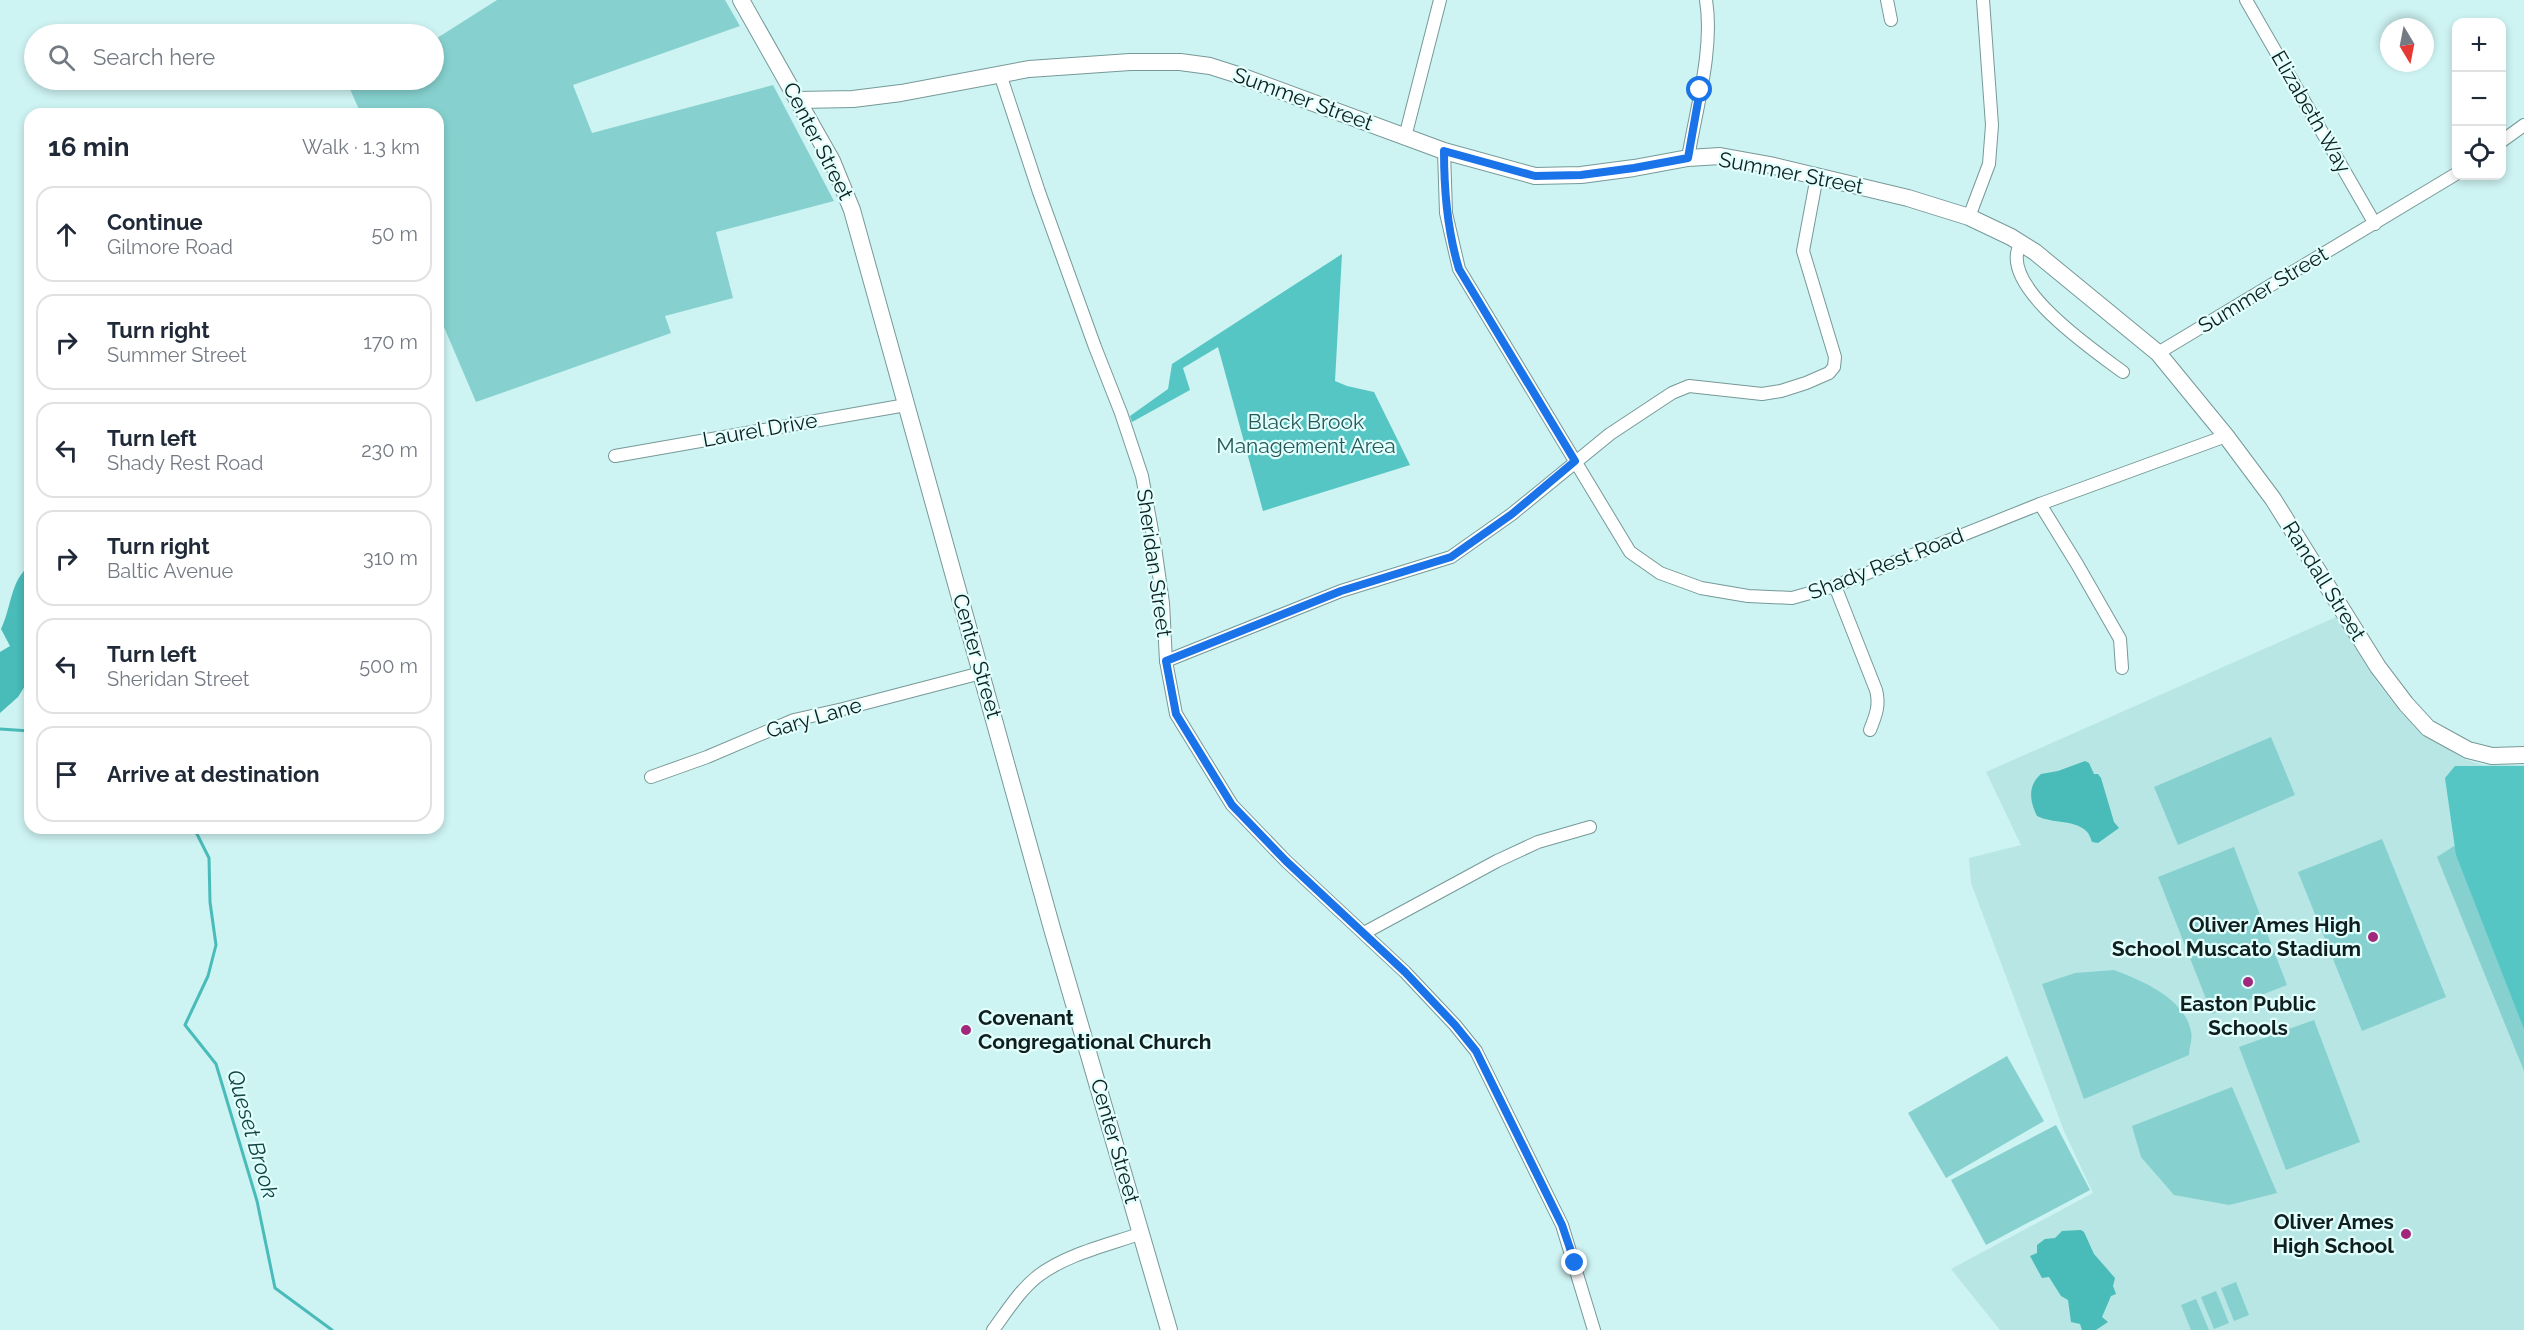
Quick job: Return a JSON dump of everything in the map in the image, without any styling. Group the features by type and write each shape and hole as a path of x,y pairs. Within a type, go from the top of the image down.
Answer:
{"street":[{"name":"Center Street","path":"741,0 832,161 852,210 1053,932 1169,1330"},
{"path":"1405,136 1440,0"},
{"path":"1688,158 1707,57 1709,32 1706,0"},
{"path":"1887,0 1891,20"},
{"path":"1969,217 1989,164 1992,125 1983,0"},
{"name":"Elizabeth Way","path":"2246,0 2375,224"},
{"name":"Summer Street","path":"798,100 853,99 901,93 1029,69 1130,62 1180,62 1235,74 1444,151 1535,176 1602,172 1688,158 1720,156 1908,198 1969,217 2021,243 2158,353 2452,177"},
{"name":"Sheridan Street","path":"1000,74 1039,192 1142,476 1163,603 1166,661 1176,714 1232,805 1286,861 1364,933 1455,1025 1476,1051 1562,1225 1594,1330"},
{"path":"2506,138 2524,125"},
{"name":"Shady Rest Road","path":"1444,151 1446,213 1451,246 1459,269 1630,552 1660,573 1701,588 1748,596 1792,598 1836,586 2040,504 2226,436"},
{"path":"1166,661 1320,599 1451,557 1512,514 1575,461 1643,411 1672,393 1689,386 1762,394 1781,391 1828,373 1834,367 1835,357 1803,250 1817,176"},
{"path":"2021,243 2016,250 2016,260 2025,284 2070,333 2122,372"},
{"name":"Randall Street","path":"2158,353 2226,436 2273,499 2378,667 2414,714 2428,728 2468,750 2492,756 2524,755"},
{"name":"Laurel Drive","path":"615,456 906,405"},
{"path":"2040,504 2078,564 2120,639 2122,668"},
{"path":"1836,586 1879,701 1878,712 1870,730"},
{"name":"Gary Lane","path":"651,777 707,757 794,720 981,672"},
{"path":"1364,933 1528,846 1590,827"},
{"path":"993,1330 1016,1299 1038,1276 1067,1260 1142,1233"}],"shaded area":[{"path":"497,0 725,0 740,26 573,85 592,133 773,85 834,201 716,232 733,298 665,316 671,333 476,402 444,327 444,108 358,108 350,90 444,90 444,34"},
{"path":"23,571 24,688 18,697 0,713 0,652 10,646 1,629 15,586"},
{"name":"Easton Public Schools","path":"2336,617 2377,682 2397,708 2423,733 2464,759 2483,765 2524,765 2524,801 2438,857 2524,1071 2524,1330 2000,1330 1951,1269 2093,1193 2064,1131 1971,883 1969,858 2021,845 1986,772"},
{"path":"2271,737 2295,795 2178,845 2154,787"},
{"path":"2085,761 2089,763 2094,774 2098,774 2101,778 2114,822 2119,828 2098,843 2092,842 2088,833 2078,826 2037,816 2031,800 2033,784 2041,774 2058,771"},
{"path":"2524,801 2524,1071 2437,857"},
{"name":"Oliver Ames High School Muscato Stadium","path":"2382,839 2446,997 2362,1031 2298,872"},
{"path":"2234,847 2287,985 2212,1014 2158,877"},
{"path":"2114,970 2161,992 2181,1010 2191,1034 2189,1055 2084,1099 2042,984 2075,973"},
{"path":"2314,1020 2360,1142 2286,1170 2239,1047"},
{"path":"2007,1056 2044,1121 1946,1178 1908,1113"},
{"path":"2232,1087 2277,1193 2229,1205 2174,1195 2141,1157 2132,1126"},
{"path":"2056,1125 2090,1190 1986,1245 1951,1180"},
{"path":"2081,1230 2094,1254 2115,1278 2113,1286 2116,1294 2111,1296 2102,1317 2108,1322 2096,1330 2082,1330 2080,1324 2071,1322 2068,1300 2061,1296 2049,1277 2042,1278 2030,1256 2037,1253 2037,1245 2045,1239 2055,1238 2062,1231"},
{"path":"2236,1282 2249,1315 2234,1321 2221,1288"},
{"path":"2216,1291 2229,1323 2214,1329 2201,1297"},
{"path":"2196,1299 2209,1330 2191,1330 2181,1305"}],"green space":[{"name":"Black Brook Management Area","path":"1342,254 1335,381 1374,392 1410,465 1263,511 1218,347 1183,368 1190,390 1132,422 1130,416 1168,389 1172,364"},
{"path":"2455,766 2524,766 2524,1029 2456,855 2445,778"}],"waterway":[{"name":"Queset Brook","path":"0,729 24,731"},
{"name":"Queset Brook","path":"197,834 209,858 210,902 216,945 208,976 185,1025 216,1064 257,1201 275,1288 332,1330"}],"place":[{"name":"Oliver Ames High School Muscato Stadium","path":"2373,937"},
{"name":"Easton Public Schools","path":"2248,982"},
{"name":"Covenant Congregational Church","path":"966,1030"},
{"name":"Oliver Ames High School","path":"2406,1234"}],"route":[{"path":"1575,1263 1562,1225 1476,1051 1405,972 1286,861 1232,805 1188,737 1176,714 1169,687 1166,661 1341,591 1451,557 1512,514 1575,461 1459,269 1451,246 1446,213 1444,151 1535,176 1581,175 1688,158 1700,90"}]}
